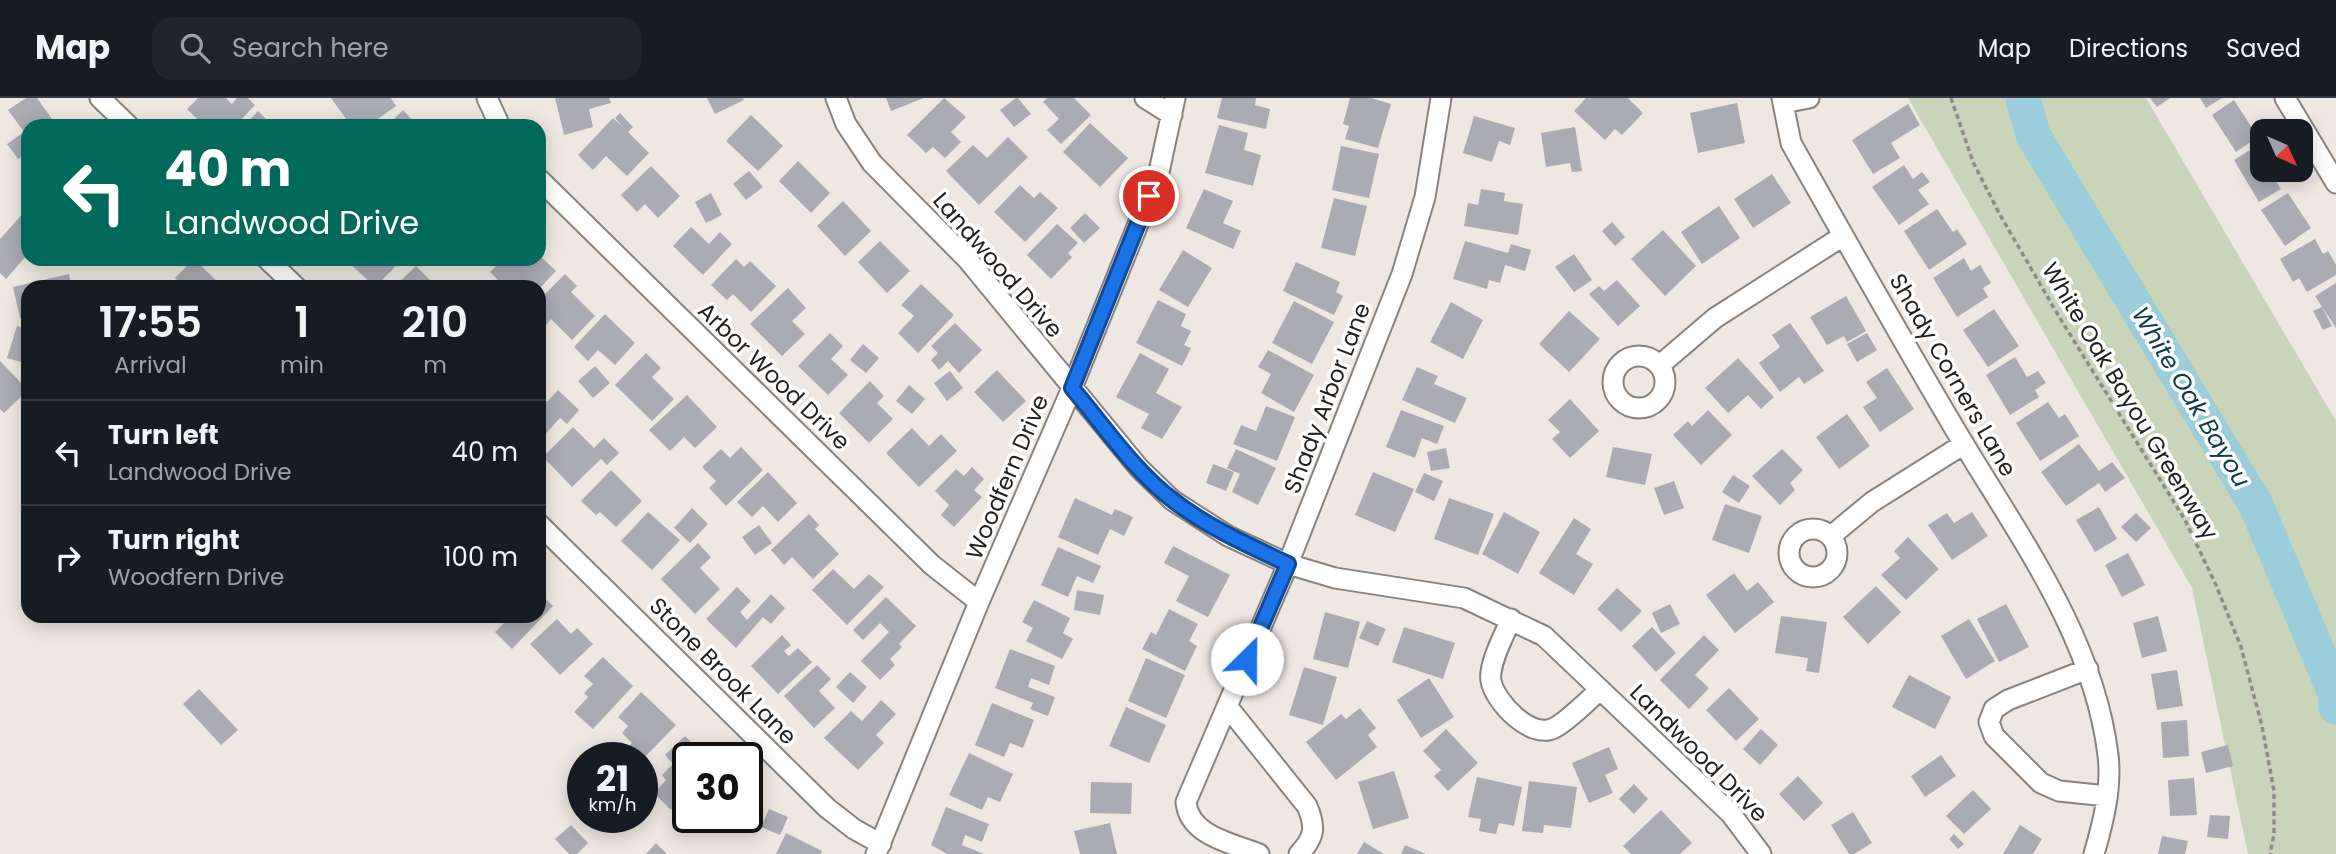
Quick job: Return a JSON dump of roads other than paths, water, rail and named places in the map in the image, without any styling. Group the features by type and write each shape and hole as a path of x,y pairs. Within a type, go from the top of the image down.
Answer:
{"street":[{"path":"100,98 122,119"},
{"path":"487,98 497,119"},
{"name":"Landwood Drive","path":"836,98 846,124 872,163 967,259 1139,468 1172,500 1228,536 1288,564 1335,578 1464,598 1544,636 1731,814 1761,854"},
{"name":"Woodfern Drive","path":"879,849 979,602 1072,388 1159,172 1174,107 1145,98"},
{"name":"Shady Arbor Lane","path":"1259,854 1203,831 1187,812 1186,802 1288,564 1402,274 1425,197 1441,98"},
{"path":"1783,101 1809,98"},
{"path":"2285,98 2336,183"},
{"name":"Shady Corners Lane","path":"1783,101 1791,143 1964,444 2050,586 2088,669 2103,723 2109,758 2107,796 2094,854"},
{"name":"Arbor Wood Drive","path":"546,186 932,565 979,602"},
{"path":"1660,365 1715,318 1843,236"},
{"path":"274,266 289,280"},
{"path":"1830,537 1872,502 1964,444"},
{"name":"Stone Brook Lane","path":"546,531 827,808 879,849"},
{"name":"Landwood Drive","path":"1511,619 1492,667 1491,680 1496,693 1524,726 1535,730 1553,729 1600,690"},
{"path":"2088,669 2008,700 1994,709 1989,722 1994,736 2041,783 2059,791 2107,796"},
{"path":"1227,706 1307,806 1314,822 1312,836 1299,854"}],"waterway":[{"name":"White Oak Bayou","path":"2023,98 2033,135 2256,505 2335,693 2336,707"}]}
